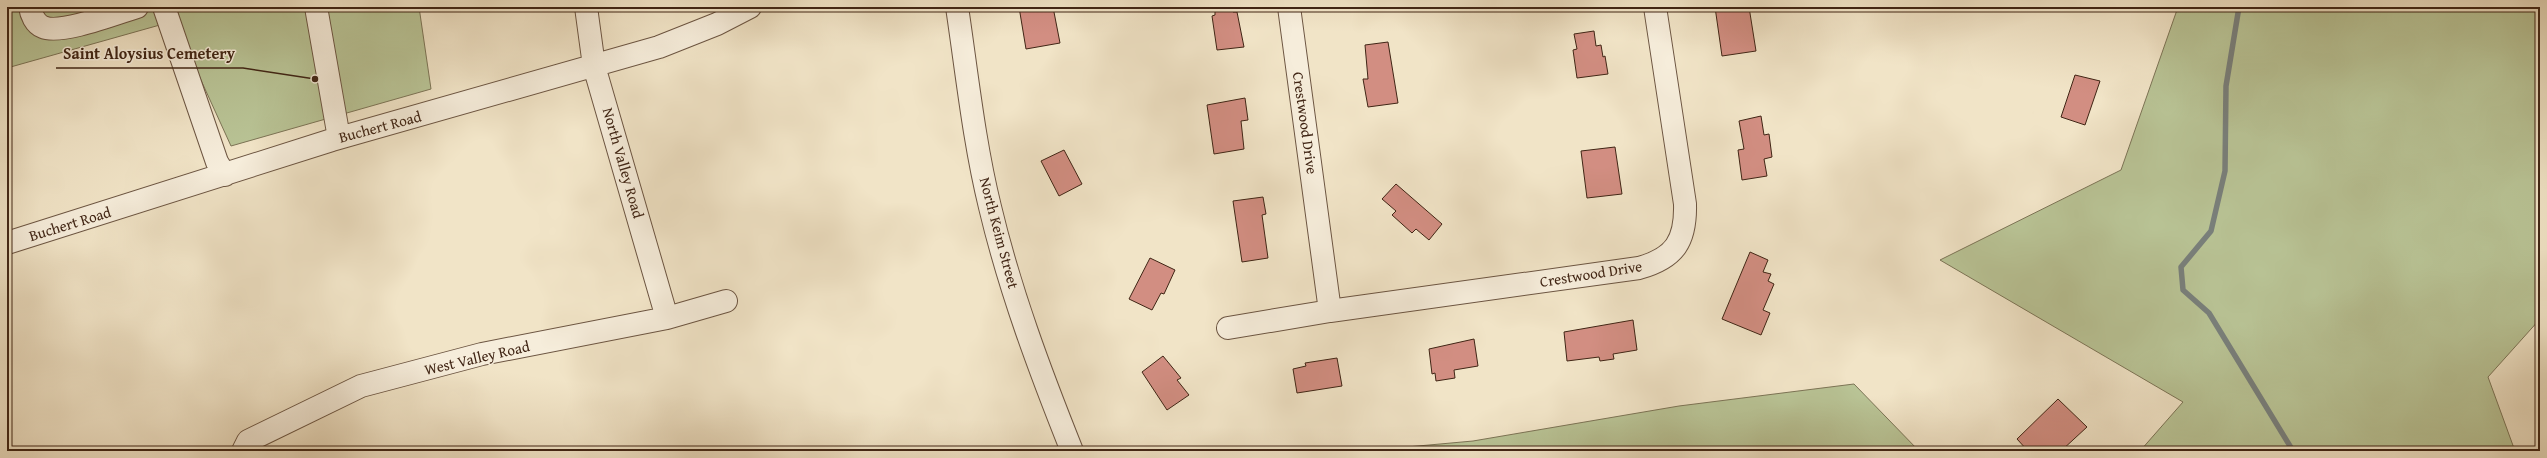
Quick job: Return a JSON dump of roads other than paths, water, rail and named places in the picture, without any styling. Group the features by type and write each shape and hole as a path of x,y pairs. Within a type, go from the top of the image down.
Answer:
{"street":[{"path":"30,7 32,17 43,27 60,29 137,7"},
{"path":"164,7 217,162 224,175"},
{"path":"316,7 339,138"},
{"name":"North Valley Road","path":"586,7 594,66 667,318"},
{"name":"Buchert Road","path":"7,243 339,138 594,66 686,37 750,7"},
{"name":"North Keim Street","path":"957,7 980,158 999,245 1026,332 1072,451"},
{"name":"Crestwood Drive","path":"1289,7 1330,311"},
{"name":"Crestwood Drive","path":"1228,328 1330,311 1639,268 1660,260 1674,250 1684,225 1685,204 1655,7"},
{"name":"West Valley Road","path":"243,451 248,441 361,386 482,354 667,318 726,301"}],"waterway":[{"path":"2239,7 2226,86 2225,171 2211,231 2181,267 2183,290 2209,313 2293,451"}],"place":[{"name":"Saint Aloysius Cemetery","path":"315,79"}]}
